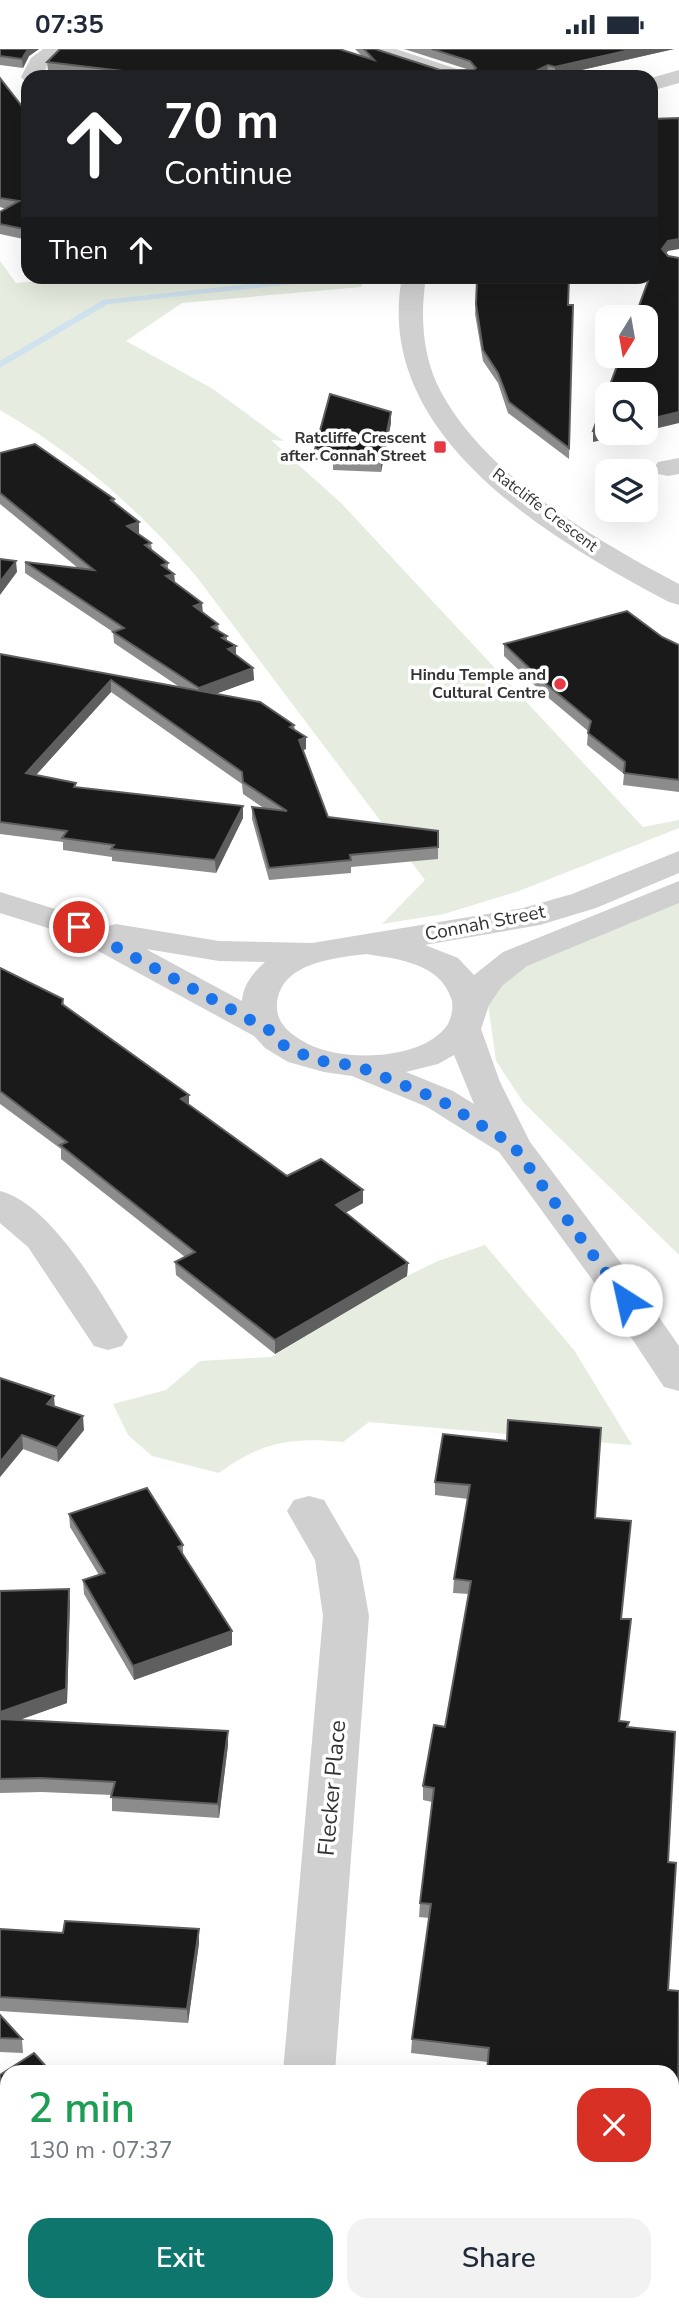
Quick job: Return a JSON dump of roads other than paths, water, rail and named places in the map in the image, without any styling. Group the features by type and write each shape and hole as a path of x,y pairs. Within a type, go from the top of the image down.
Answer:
{"street":[{"path":"35,70 38,62 57,49"},
{"path":"375,49 440,70"},
{"path":"658,83 679,76"},
{"name":"Ratcliffe Crescent","path":"412,284 411,328 425,387 461,442 515,492 575,535 640,576 679,596"},
{"name":"Connah Street","path":"366,944 528,918 584,901 679,861"},
{"name":"Connah Street","path":"467,1017 489,979 515,959 679,891"},
{"path":"0,902 79,927 219,951 310,954"},
{"path":"79,927 269,1030"},
{"path":"467,1017 438,1050 401,1063 357,1066 315,1060 281,1044 261,1021 258,999 269,977 294,959 328,948 366,944 404,949 438,961 462,981 482,1082 512,1144 613,1280 679,1377"},
{"path":"357,1066 440,1100 512,1144"},
{"path":"0,1203 42,1238 108,1337"},
{"name":"Flecker Place","path":"309,1511 337,1560 346,1616 310,2065"}],"waterway":[{"path":"0,365 106,302 268,284"}],"place":[{"name":"Ratcliffe Crescent after Connah Street","path":"440,447"},
{"name":"Hindu Temple and Cultural Centre","path":"560,684"}]}
